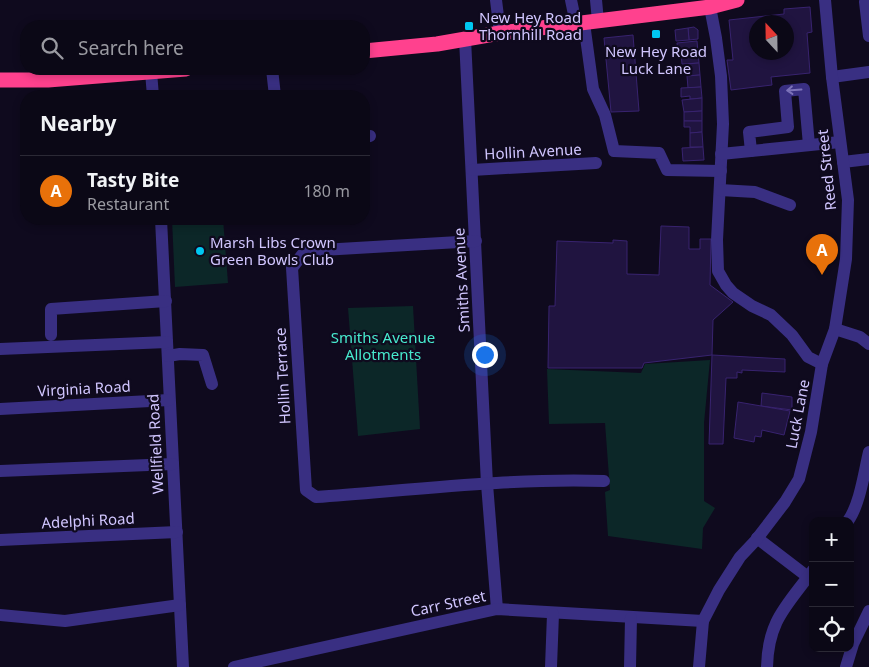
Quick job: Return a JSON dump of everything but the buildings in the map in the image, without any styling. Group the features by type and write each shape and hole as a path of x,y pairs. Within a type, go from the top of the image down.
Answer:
{"highway":[{"path":"370,50 437,44 500,33 710,7 737,0"},
{"path":"0,80 48,80 113,75"}],"street":[{"path":"496,0 500,33"},
{"path":"571,0 586,23 593,89 605,115 614,151 659,153 667,170 720,171"},
{"path":"586,23 596,0"},
{"name":"Reed Street","path":"822,364 835,329 846,259 848,200 824,0"},
{"path":"868,0 865,2 869,36"},
{"name":"Luck Lane","path":"699,667 703,621 719,590 740,557 758,538 785,502 799,479 811,432 822,364 808,357 792,335 771,315 752,306 733,293 726,286 718,271 715,207 720,190 723,124 721,76 710,7"},
{"name":"Smiths Avenue","path":"465,39 487,484 497,609"},
{"path":"832,77 869,72"},
{"path":"152,75 153,90"},
{"path":"273,75 274,90"},
{"path":"788,128 785,91 804,89 809,145"},
{"path":"750,151 749,132 807,126"},
{"path":"721,154 840,142"},
{"path":"843,162 869,159"},
{"name":"Hollin Avenue","path":"472,170 596,163"},
{"path":"720,190 755,192 790,205"},
{"name":"Wellfield Road","path":"161,225 183,667"},
{"name":"Hollin Terrace","path":"476,241 305,251 292,268 306,490 316,497 487,484"},
{"path":"51,335 50,310 166,301"},
{"path":"835,329 860,337 869,344"},
{"path":"0,349 167,342"},
{"path":"168,356 204,355 212,384"},
{"name":"Virginia Road","path":"0,409 169,400"},
{"path":"851,517 869,452"},
{"path":"0,472 173,464"},
{"path":"487,484 574,480 604,481"},
{"name":"Adelphi Road","path":"0,540 177,532"},
{"path":"758,538 809,573"},
{"path":"767,667 770,634 778,617 809,575"},
{"path":"0,615 65,621 180,605"},
{"name":"Carr Street","path":"234,667 497,609 553,614 703,621"},
{"path":"846,667 853,644 869,611"},
{"path":"551,667 553,614"},
{"path":"630,618 630,667"}],"green space":[{"name":"Marsh Libs Crown Green Bowls Club","path":"172,225 223,225 228,283 175,287"},
{"name":"Smiths Avenue Allotments","path":"413,306 420,429 358,436 348,308"},
{"path":"710,360 704,423 704,501 715,508 703,528 702,549 608,536 605,492 610,490 605,423 549,424 547,369 641,373 645,364"}],"place":[{"name":"New Hey Road Thornhill Road","path":"469,26"},
{"name":"New Hey Road Luck Lane","path":"656,34"},
{"name":"Marsh Libs Crown Green Bowls Club","path":"200,251"},
{"name":"Tasty Bite","path":"822,275"}]}
